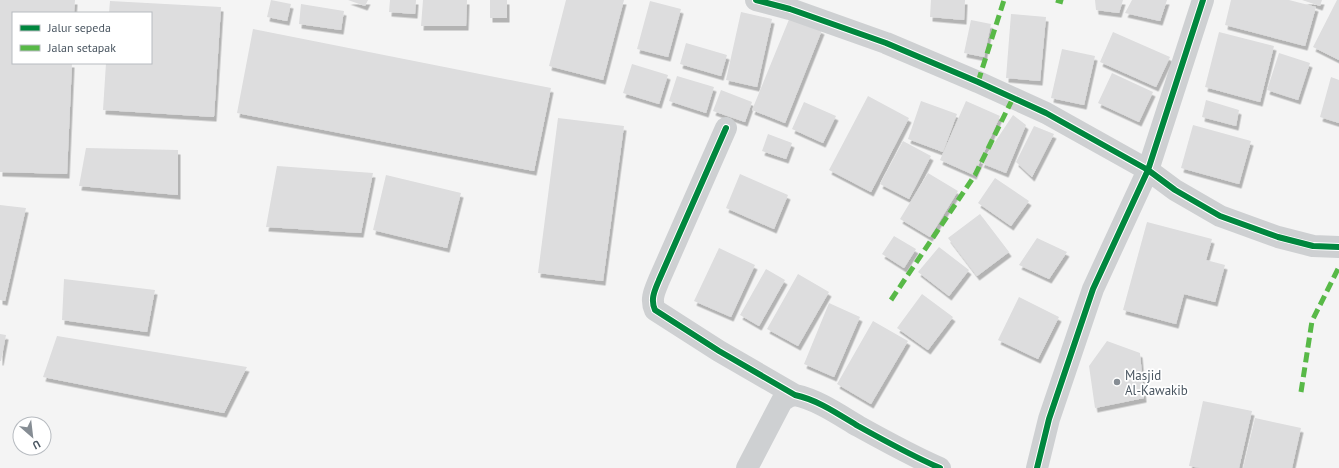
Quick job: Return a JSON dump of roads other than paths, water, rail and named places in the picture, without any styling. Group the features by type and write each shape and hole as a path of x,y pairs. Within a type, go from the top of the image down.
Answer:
{"street":[{"path":"756,0 790,9 886,43 1046,113 1148,170 1175,190 1220,216 1278,238 1314,246 1339,247"},
{"path":"1037,468 1049,419 1093,289 1148,170 1203,0"},
{"path":"726,128 659,280 653,295 652,304 654,310 795,396"},
{"path":"748,468 782,401 788,397 795,396 805,398 823,406 873,435 924,462 940,468"}],"place":[{"name":"Masjid Al-Kawakib","path":"1117,382"}]}
